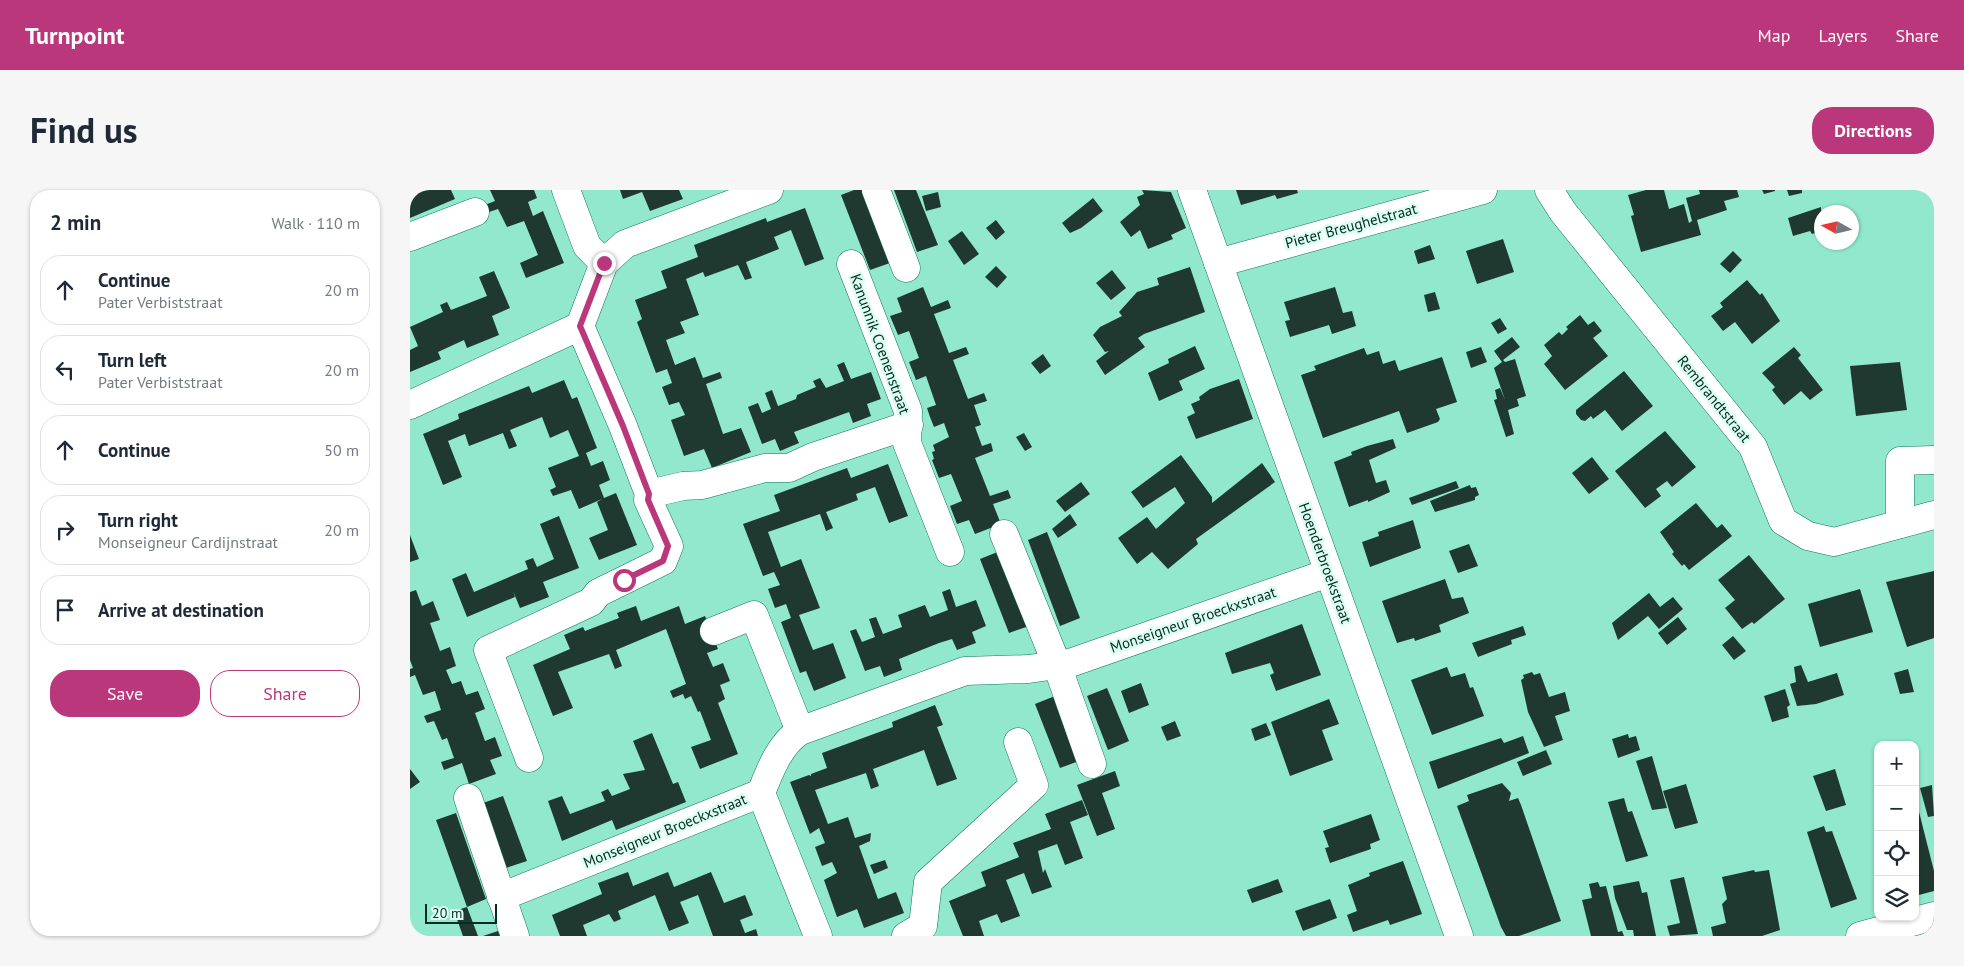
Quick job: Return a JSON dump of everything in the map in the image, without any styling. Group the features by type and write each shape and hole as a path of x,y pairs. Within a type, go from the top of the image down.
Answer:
{"street":[{"path":"566,190 587,246 604,263"},
{"path":"529,758 488,650 591,602 598,593 663,561 668,546 648,500 649,494 623,426 580,326 604,263 625,244 769,190"},
{"path":"876,190 906,268"},
{"name":"Hoenderbroekstraat","path":"1192,190 1459,936"},
{"name":"Pieter Breughelstraat","path":"1218,263 1483,190"},
{"name":"Rembrandtstraat","path":"1549,190 1564,212 1753,447 1783,521 1808,536 1834,542 1934,515"},
{"path":"410,237 475,212"},
{"name":"Kanunnik Coenenstraat","path":"850,264 908,411 907,443 950,552"},
{"path":"410,404 580,326"},
{"name":"Kanunnik Coenenstraat","path":"649,494 683,486 702,485 765,468 788,468 814,457 909,425"},
{"path":"1900,524 1900,461 1934,460"},
{"path":"1004,534 1057,665 1092,764"},
{"name":"Monseigneur Broeckxstraat","path":"501,896 761,793 769,772 789,738 800,731 965,671 1029,669 1070,663 1328,573"},
{"path":"714,631 754,615 800,731"},
{"path":"906,936 923,926 928,882 1034,785 1018,742"},
{"path":"761,793 818,936"},
{"path":"468,798 515,936"},
{"path":"1860,936 1934,916"}],"building":[{"path":"410,190 451,190 455,199 410,218"},
{"path":"490,190 534,190 537,198 528,202 533,216 543,211 564,263 526,278 520,263 538,255 524,221 507,227 498,209 480,215 477,208 495,201"},
{"path":"620,190 679,190 683,199 650,211 642,192 623,199"},
{"path":"854,190 862,190 890,263 870,270 841,195"},
{"path":"894,190 916,190 938,245 917,252"},
{"path":"1142,190 1171,192 1186,228 1171,235 1173,239 1148,249 1140,230 1131,237 1120,222 1140,205 1137,197 1144,194"},
{"path":"1236,190 1297,190 1298,193 1277,199 1275,195 1241,205"},
{"path":"1646,190 1664,190 1669,209 1684,204 1689,223 1692,221 1686,198 1700,194 1699,190 1737,190 1739,197 1724,201 1727,210 1697,220 1701,235 1641,252 1631,216 1634,215 1628,195"},
{"path":"1762,190 1775,190 1775,191 1764,194"},
{"path":"1787,190 1802,190 1802,193 1789,196"},
{"path":"938,192 941,207 926,211 922,196"},
{"path":"1093,198 1103,211 1081,228 1070,233 1062,223"},
{"path":"805,208 824,259 805,266 791,230 774,237 779,249 746,262 752,278 745,280 738,265 705,277 703,272 686,279 699,315 680,322 685,333 666,340 675,365 695,357 703,378 720,372 722,378 706,384 723,434 741,428 751,452 712,468 704,449 684,456 671,420 685,415 679,402 669,405 662,387 672,383 667,369 656,373 637,322 642,319 635,300 667,288 661,271 698,257 694,245 766,218 767,222"},
{"path":"1814,209 1814,233 1812,234 1810,231 1793,236 1788,218"},
{"path":"996,220 1005,232 996,240 986,228"},
{"path":"962,231 979,254 964,265 948,241"},
{"path":"1503,239 1514,272 1477,284 1466,251"},
{"path":"1430,245 1435,259 1418,264 1414,251"},
{"path":"1733,251 1742,260 1730,273 1720,264"},
{"path":"996,266 1007,277 997,288 985,277"},
{"path":"1190,267 1205,312 1144,334 1138,338 1145,347 1105,375 1096,361 1109,351 1105,352 1093,335 1100,327 1122,316 1119,312 1137,292 1159,285 1157,278"},
{"path":"1112,270 1126,288 1111,300 1096,283"},
{"path":"494,271 510,308 492,316 499,335 467,348 464,340 438,352 441,359 410,372 410,350 418,346 410,327 443,312 440,305 447,302 451,310 487,296 479,277"},
{"path":"1747,280 1760,295 1762,293 1780,321 1752,344 1735,322 1723,331 1711,316 1723,307 1720,303"},
{"path":"923,287 931,307 948,300 951,308 934,314 949,353 966,347 969,354 953,360 968,399 984,393 987,401 974,405 981,425 975,427 982,446 991,443 993,451 975,458 990,496 1008,490 1011,498 993,504 1001,524 975,534 969,520 957,524 950,506 962,501 951,474 939,478 932,460 934,459 932,452 935,451 933,445 949,437 944,423 934,427 927,408 936,405 926,376 916,380 909,362 919,358 909,331 898,335 890,316 902,312 897,298"},
{"path":"1335,287 1343,313 1352,311 1356,326 1332,334 1329,325 1290,337 1285,321 1290,320 1284,302"},
{"path":"1435,292 1440,309 1428,312 1424,295"},
{"path":"1580,315 1588,325 1594,321 1602,331 1593,338 1608,356 1565,390 1544,364 1552,356 1544,345 1559,332 1562,335 1568,329 1566,327"},
{"path":"1500,318 1507,329 1498,334 1491,323"},
{"path":"1512,337 1520,347 1503,360 1505,362 1515,359 1526,396 1517,399 1519,406 1508,410 1514,434 1506,437 1494,400 1497,399 1495,390 1500,388 1505,400 1494,368 1502,362 1494,351"},
{"path":"1195,346 1205,369 1179,381 1183,390 1159,401 1148,373 1169,363 1168,359"},
{"path":"1481,347 1487,362 1471,368 1466,352"},
{"path":"1794,347 1801,355 1798,358 1823,390 1810,400 1801,391 1784,405 1772,390 1775,387 1762,373"},
{"path":"1364,348 1367,355 1379,351 1383,364 1395,360 1399,371 1442,357 1457,402 1436,409 1440,419 1438,422 1407,433 1399,411 1323,438 1301,375 1316,370 1314,366"},
{"path":"1043,354 1051,366 1040,374 1031,363"},
{"path":"844,362 851,379 871,372 881,399 867,404 871,416 853,423 849,412 794,432 799,443 780,451 775,439 762,444 748,407 758,403 762,413 771,409 765,393 772,390 778,406 796,399 797,395 816,387 813,381 820,378 826,388 844,381 837,365"},
{"path":"1900,362 1907,410 1856,416 1850,366"},
{"path":"1624,371 1653,406 1622,431 1605,410 1593,419 1591,416 1585,421 1581,420 1576,414 1576,410"},
{"path":"1239,379 1253,419 1196,439 1187,417 1195,413 1191,404 1200,400 1199,397 1210,389"},
{"path":"564,380 572,399 577,397 597,448 586,453 591,466 603,461 610,480 599,485 604,498 616,493 637,545 599,560 589,538 608,530 597,502 602,499 579,509 571,490 553,496 550,490 556,487 548,468 579,456 568,430 550,438 542,417 510,430 517,446 509,449 503,433 469,446 465,434 448,441 462,477 443,485 423,434 459,419 458,414 529,386 532,393"},
{"path":"1665,431 1696,467 1672,487 1667,481 1656,489 1661,496 1645,508 1615,471"},
{"path":"1024,433 1032,447 1025,451 1016,437"},
{"path":"1393,439 1396,448 1369,460 1376,483 1386,480 1390,492 1368,502 1368,500 1349,507 1334,462 1352,455 1351,452"},
{"path":"1181,455 1212,497 1212,503 1262,463 1275,482 1196,539 1198,544 1168,569 1152,552 1137,564 1118,538 1147,517 1156,529 1185,503 1175,487 1143,508 1131,492"},
{"path":"1592,457 1609,479 1589,494 1572,473"},
{"path":"888,464 908,516 889,523 875,487 856,494 858,500 826,512 833,528 826,531 820,514 768,532 781,567 801,559 820,608 799,615 813,650 833,643 846,678 814,691 806,671 800,673 781,622 791,618 786,604 775,608 768,589 780,585 774,572 763,576 743,524 780,511 774,495 847,468 851,478"},
{"path":"1456,481 1459,488 1412,505 1409,498"},
{"path":"1081,482 1090,494 1065,512 1056,501"},
{"path":"1470,485 1471,488 1476,487 1479,495 1475,497 1475,500 1435,512 1430,501"},
{"path":"1696,503 1717,528 1722,524 1732,536 1689,570 1684,564 1682,566 1672,554 1674,552 1660,532"},
{"path":"1070,514 1077,525 1058,538 1052,529"},
{"path":"559,516 579,568 543,582 549,597 520,608 513,591 515,597 467,617 452,579 466,573 474,592 528,569 525,561 533,558 537,567 554,559 540,524"},
{"path":"1413,520 1421,548 1370,567 1362,542 1379,536 1378,532"},
{"path":"1047,532 1080,618 1060,626 1028,540"},
{"path":"410,535 419,559 410,562"},
{"path":"1469,544 1478,566 1458,573 1449,551"},
{"path":"1000,551 1029,626 1009,633 980,559"},
{"path":"1749,555 1785,599 1754,624 1752,622 1742,629 1725,608 1735,600 1718,580"},
{"path":"1934,571 1934,638 1907,647 1886,582"},
{"path":"1445,579 1452,599 1463,597 1469,613 1439,625 1441,632 1415,641 1414,638 1397,643 1382,601"},
{"path":"950,589 956,607 976,600 986,626 972,632 976,643 957,650 952,639 939,643 899,659 902,670 884,677 880,666 865,671 850,631 856,629 862,642 875,637 869,619 876,617 883,634 902,627 898,615 925,605 930,617 948,610 942,592"},
{"path":"1860,589 1873,632 1820,647 1808,604"},
{"path":"416,590 422,606 433,601 440,620 430,623 440,651 450,647 456,666 446,670 452,684 461,681 466,695 478,691 485,709 475,713 485,741 495,737 502,756 490,760 496,774 469,784 462,763 444,770 441,762 454,758 447,738 442,740 434,721 427,723 424,716 441,710 435,691 423,695 415,675 410,677 410,669 413,668 410,660 410,592"},
{"path":"1649,593 1660,607 1673,597 1683,609 1659,629 1648,616 1618,640 1612,623"},
{"path":"636,606 641,621 679,606 685,624 705,616 718,649 707,653 713,667 723,663 730,681 720,685 725,699 718,703 738,754 700,769 691,747 711,740 700,711 698,712 691,696 685,699 683,694 673,698 670,691 686,684 666,629 616,650 622,666 615,669 609,654 558,672 573,708 553,716 533,665 570,649 564,635 583,627 585,631 619,618 617,613"},
{"path":"1678,617 1687,629 1667,645 1658,633"},
{"path":"1302,624 1321,675 1276,691 1270,675 1274,673 1270,663 1232,674 1225,653"},
{"path":"1523,626 1526,635 1511,640 1512,644 1478,657 1472,643"},
{"path":"1733,636 1746,651 1734,660 1722,645"},
{"path":"1801,665 1808,682 1837,673 1844,695 1816,704 1797,706 1790,684 1796,682 1794,667"},
{"path":"1447,667 1451,677 1465,673 1470,688 1473,687 1484,716 1432,735 1411,680"},
{"path":"1908,669 1914,692 1900,694 1894,673"},
{"path":"1532,672 1534,675 1540,673 1549,697 1565,692 1570,711 1555,716 1563,740 1544,747 1528,712 1521,680 1524,678 1523,675"},
{"path":"1141,683 1149,705 1129,713 1121,691"},
{"path":"1107,688 1129,741 1108,750 1087,696"},
{"path":"1785,689 1790,705 1787,707 1789,717 1772,722 1764,696"},
{"path":"1055,696 1079,761 1060,768 1035,704"},
{"path":"1329,699 1339,724 1322,730 1333,760 1290,776 1271,722"},
{"path":"935,705 943,725 937,727 957,779 937,786 924,750 873,769 879,786 871,789 866,773 815,790 828,824 848,817 855,838 871,833 870,841 859,846 878,899 896,892 904,913 864,928 857,909 837,917 824,880 837,873 832,862 822,866 815,847 825,843 819,828 810,834 790,782 809,775 811,776 811,774 827,768 822,753 893,727 892,722"},
{"path":"1175,721 1181,736 1167,741 1161,727"},
{"path":"1266,723 1271,735 1255,741 1251,729"},
{"path":"652,733 673,784 678,782 686,802 616,830 612,820 562,841 548,801 562,796 570,814 605,801 601,792 608,789 612,796 630,789 623,774 645,770 633,741"},
{"path":"1628,734 1629,738 1636,736 1640,750 1618,758 1612,739"},
{"path":"1523,736 1529,753 1438,789 1429,762 1501,738 1504,743"},
{"path":"1546,750 1552,764 1523,776 1517,762"},
{"path":"1652,756 1667,808 1652,810 1636,761"},
{"path":"410,769 420,782 410,789"},
{"path":"1835,769 1846,805 1826,811 1813,776"},
{"path":"1115,771 1120,786 1102,793 1115,829 1097,836 1077,785"},
{"path":"1502,783 1511,793 1509,801 1518,798 1521,805 1561,921 1519,936 1506,936 1501,927 1457,806 1469,801 1467,795"},
{"path":"1686,784 1698,823 1675,829 1663,791"},
{"path":"1932,785 1934,816 1928,817 1920,788"},
{"path":"503,796 527,861 506,868 483,803"},
{"path":"1624,798 1628,812 1632,811 1648,856 1626,862 1608,802"},
{"path":"1082,800 1088,815 1070,822 1083,858 1065,865 1057,844 1038,851 1043,873 1045,869 1052,887 1032,894 1024,873 1006,880 1020,916 1001,923 997,914 979,921 984,936 963,936 949,901 986,886 981,872 1019,857 1013,843 1051,829 1045,814"},
{"path":"1919,812 1934,871 1934,891 1919,895"},
{"path":"456,813 486,899 467,907 436,820"},
{"path":"1371,814 1380,840 1370,844 1371,849 1330,863 1325,848 1329,847 1323,831"},
{"path":"1824,826 1826,832 1832,831 1857,899 1831,908 1807,832"},
{"path":"885,860 888,868 874,874 870,865"},
{"path":"1403,861 1422,914 1390,925 1388,920 1353,932 1347,915 1357,911 1348,885 1370,876 1369,873"},
{"path":"1754,870 1755,872 1769,870 1780,930 1762,936 1713,936 1711,927 1726,923 1722,904 1727,899 1722,877"},
{"path":"628,872 633,886 668,872 674,887 711,872 724,903 745,895 753,915 740,920 745,933 756,929 758,936 713,936 698,895 680,902 689,923 669,931 655,895 618,911 621,919 614,922 609,914 583,925 587,936 560,936 552,915 602,894 598,883"},
{"path":"1684,877 1698,934 1670,936 1667,926 1680,923 1670,880"},
{"path":"1278,879 1283,892 1252,903 1247,890"},
{"path":"1639,881 1642,893 1647,892 1656,936 1634,936 1633,930 1627,930 1615,898 1613,886"},
{"path":"1598,882 1600,887 1606,886 1618,932 1622,931 1624,936 1591,936 1582,900 1592,898 1589,884"},
{"path":"1330,899 1337,918 1303,931 1295,911"},
{"path":"467,907 478,936 463,936 454,911"},
{"path":"498,931 500,936 483,936"}],"route":[{"path":"604,263 580,326 623,426 649,494 648,500 668,546 667,555 663,561 624,580"}]}
